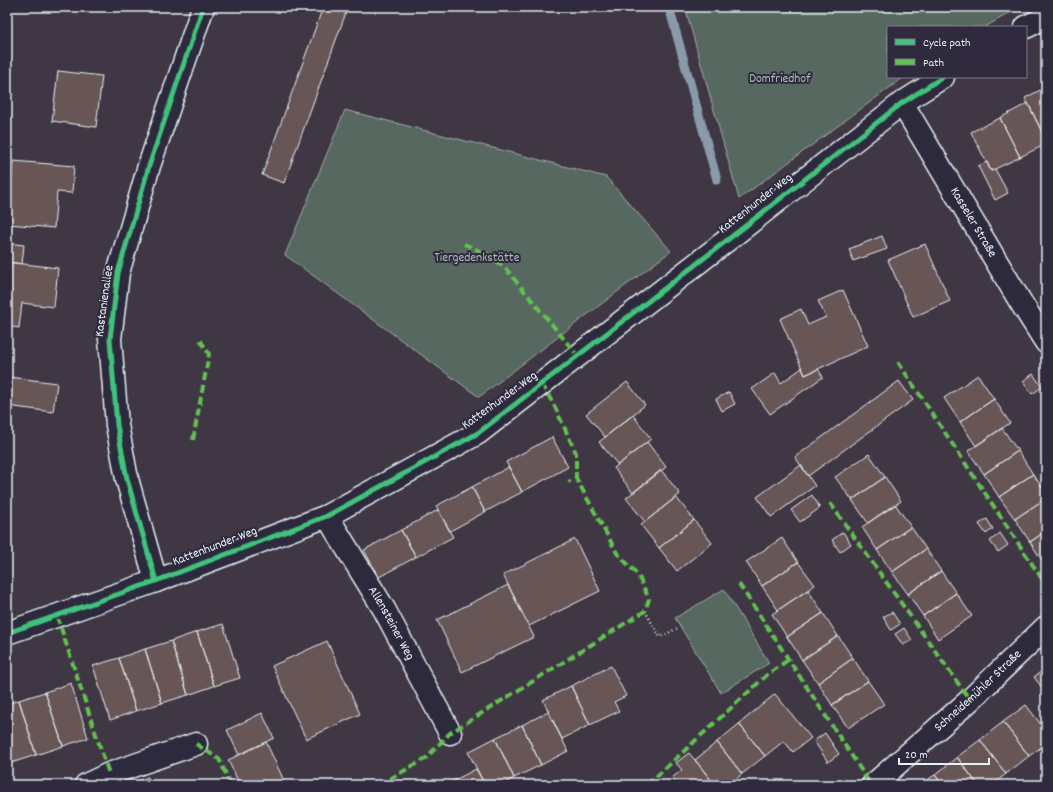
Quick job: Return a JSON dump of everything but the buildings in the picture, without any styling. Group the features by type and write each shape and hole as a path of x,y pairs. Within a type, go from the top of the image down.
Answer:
{"street":[{"name":"Kastanienallee","path":"156,581 125,472 117,425 110,338 118,273 149,166 203,7"},
{"path":"1027,26 1046,17"},
{"name":"Kattenhunder Weg","path":"7,633 156,581 327,516 478,433 902,103 941,78"},
{"name":"Kasseler Straße","path":"902,103 1046,342"},
{"name":"Allensteiner Weg","path":"327,516 384,609 450,733"},
{"name":"Schneidemühler Straße","path":"874,785 970,700 1046,627"},
{"path":"86,785 109,774 196,744"}],"path":[{"path":"645,610 660,638 680,627"}],"green space":[{"name":"Domfriedhof","path":"685,7 1020,7 987,26 887,26 887,78 903,78 739,199"},
{"name":"Tiergedenkstätte","path":"345,110 606,177 671,251 479,397 285,255"},
{"path":"724,589 769,663 721,693 675,618"}],"waterway":[{"path":"669,7 717,180"}],"marked path":[{"path":"464,244 487,254 506,269 578,356"},
{"path":"193,440 209,354 199,338"},
{"path":"898,362 1044,582"},
{"path":"542,384 555,407 576,453 576,478 568,482"},
{"path":"379,785 425,759 450,733 645,611 649,599 638,575 617,553 576,478"},
{"path":"830,503 970,700"},
{"path":"739,584 871,785"},
{"path":"57,616 109,774"},
{"path":"647,785 767,675 788,660"},
{"path":"196,744 219,759 231,785"}],"cycle path":[{"path":"156,581 127,479 117,425 110,339 118,273 149,166 203,7"},
{"path":"7,633 156,581 327,516 478,433 902,103 941,78"}]}
